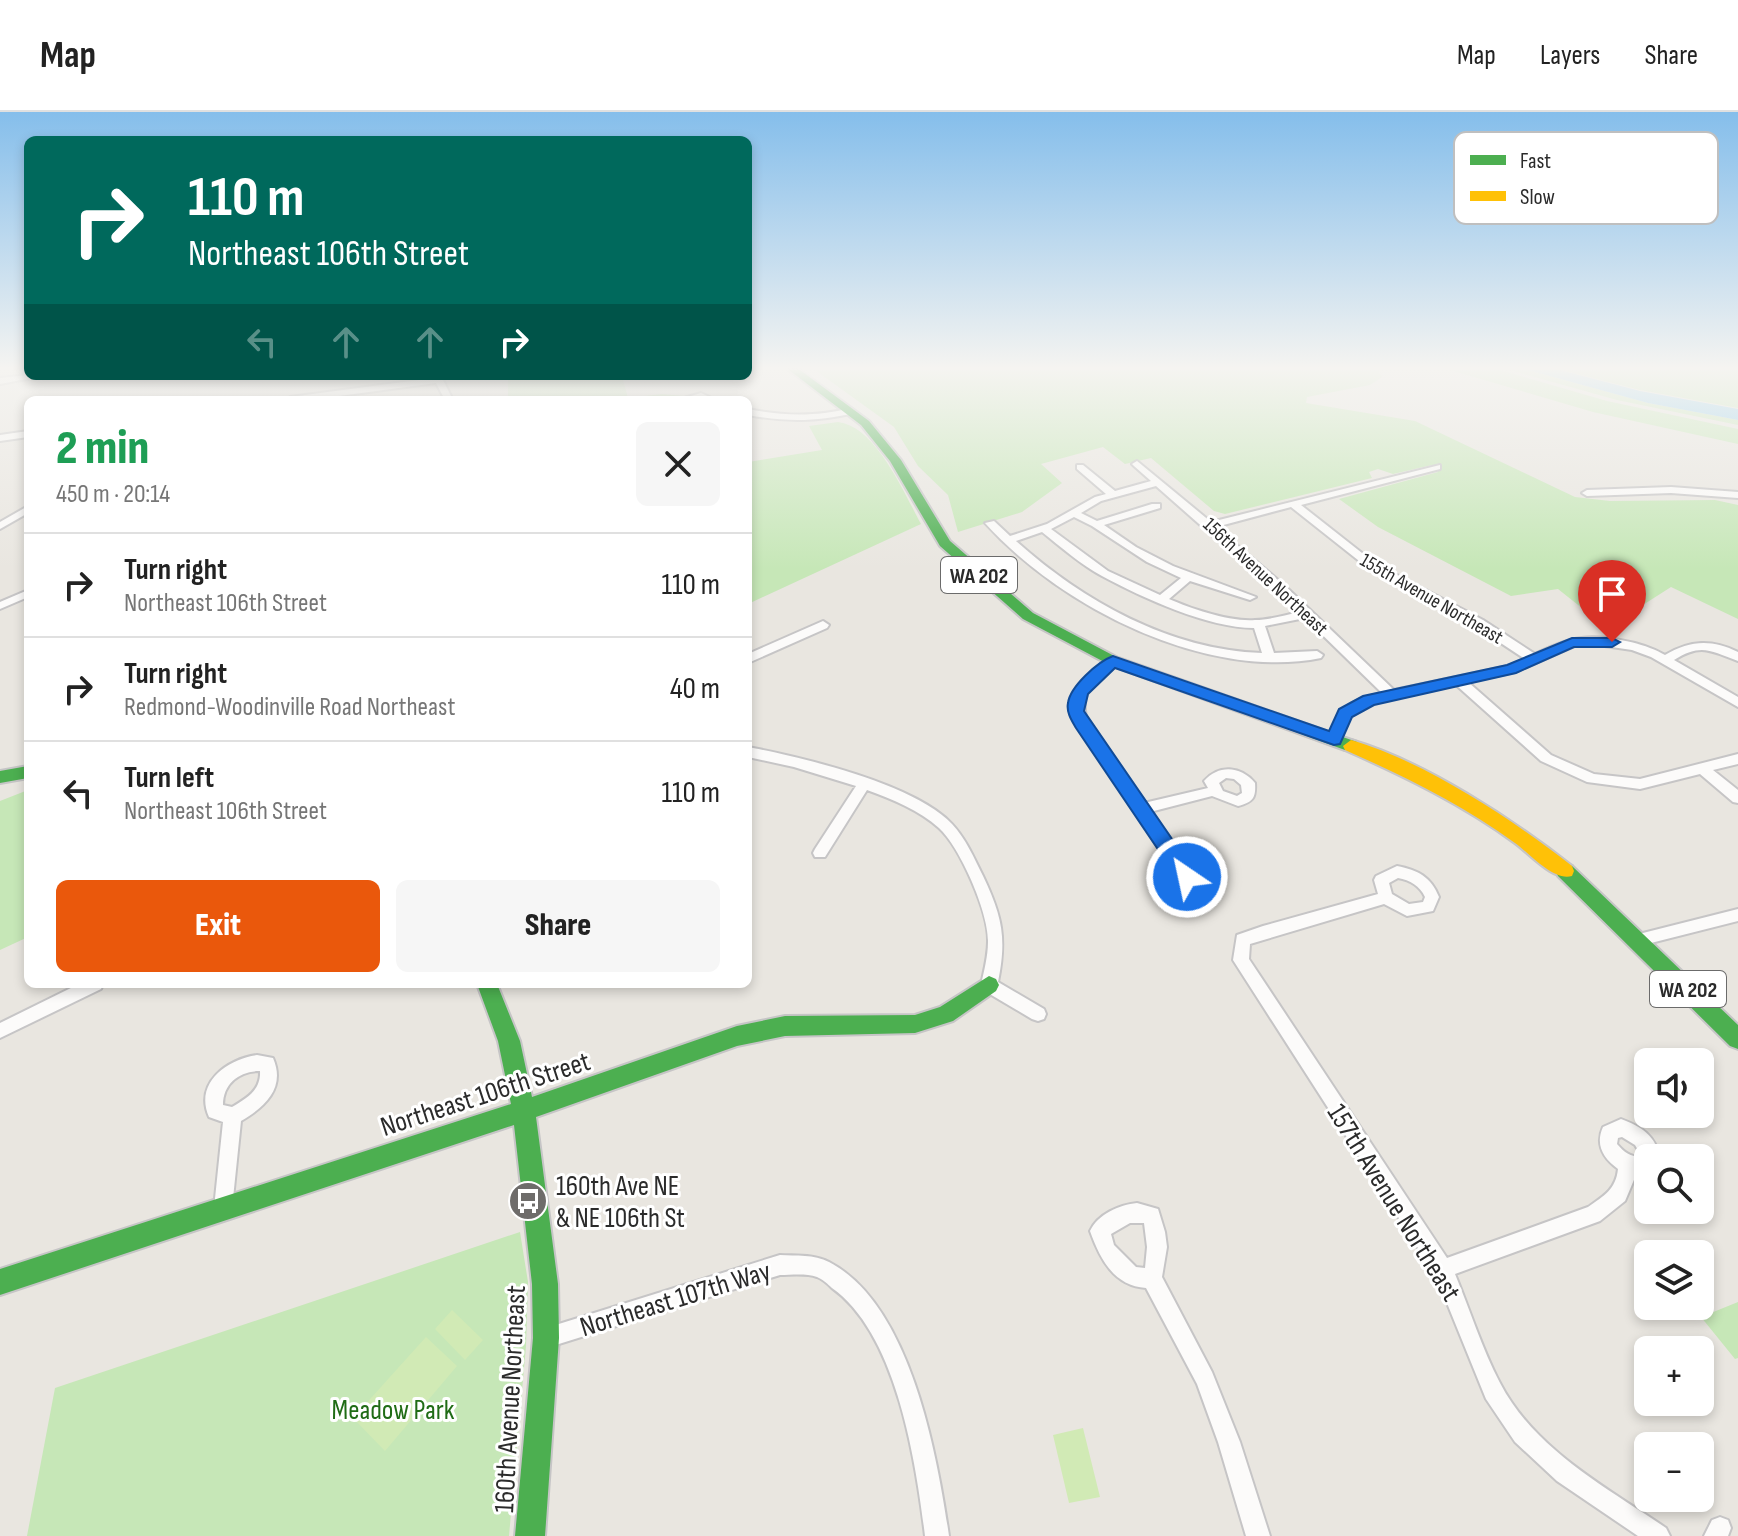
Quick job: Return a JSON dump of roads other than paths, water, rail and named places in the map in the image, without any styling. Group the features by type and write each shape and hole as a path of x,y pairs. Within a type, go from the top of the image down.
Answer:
{"main road":[{"name":"WA 202","path":"876,436 886,446 928,518 959,557 1028,616 1113,661 1334,739 1417,774 1477,807 1532,843 1585,887 1738,1039"},
{"path":"0,777 24,773"},
{"name":"Northeast 106th Street","path":"0,1282 524,1111 737,1036 785,1026 915,1024 946,1014 989,985"},
{"name":"160th Avenue Northeast","path":"489,988 509,1041 524,1111 541,1237 546,1338 530,1536"}],"street":[{"name":"156th Avenue Northeast","path":"1137,464 1211,525 1390,694"},
{"path":"1080,467 1114,495"},
{"path":"1211,525 1437,467"},
{"path":"1008,540 1044,529 1098,499 1158,482"},
{"path":"1587,493 1671,490 1738,495"},
{"name":"155th Avenue Northeast","path":"1293,504 1371,566 1479,623 1535,660"},
{"path":"1096,524 1156,506"},
{"path":"0,526 24,511"},
{"path":"1073,513 1096,524 1125,547 1186,579 1250,597"},
{"path":"990,523 1074,592 1145,628 1218,652 1269,658 1317,655"},
{"path":"1044,529 1104,573 1161,600 1218,620 1259,624 1307,614"},
{"path":"1161,600 1186,579"},
{"path":"0,606 24,595"},
{"path":"1259,624 1269,658"},
{"path":"752,657 823,625"},
{"path":"1334,739 1345,713 1369,700 1511,669 1572,643 1612,642 1666,659 1738,703"},
{"path":"1666,659 1683,648 1700,645 1723,649 1738,657"},
{"path":"1113,661 1081,691 1076,701 1082,724 1187,877"},
{"path":"1458,680 1546,758 1592,779 1640,784 1738,759"},
{"path":"752,753 827,770 914,806 941,822 956,838 994,916 998,949 989,985 1038,1014"},
{"path":"1702,768 1738,798"},
{"path":"820,853 863,785"},
{"path":"1141,809 1214,791"},
{"name":"157th Avenue Northeast","path":"1386,898 1263,932 1242,940 1239,954 1443,1269 1493,1392 1523,1434 1565,1473 1658,1536"},
{"path":"1639,940 1738,915"},
{"path":"0,1031 87,988"},
{"path":"223,1208 233,1116"},
{"path":"1634,1162 1608,1146 1607,1138 1614,1129 1621,1128 1638,1135 1646,1144"},
{"path":"1443,1269 1593,1214 1613,1202 1634,1172"},
{"name":"Northeast 107th Way","path":"546,1338 780,1265 819,1267 848,1285 885,1336 910,1402 937,1536"},
{"path":"1152,1278 1205,1379 1229,1442 1258,1536"}],"place":[{"name":"160th Ave NE & NE 106th St","path":"528,1201"}],"park label":[{"name":"Meadow Park","path":"393,1409"}]}
